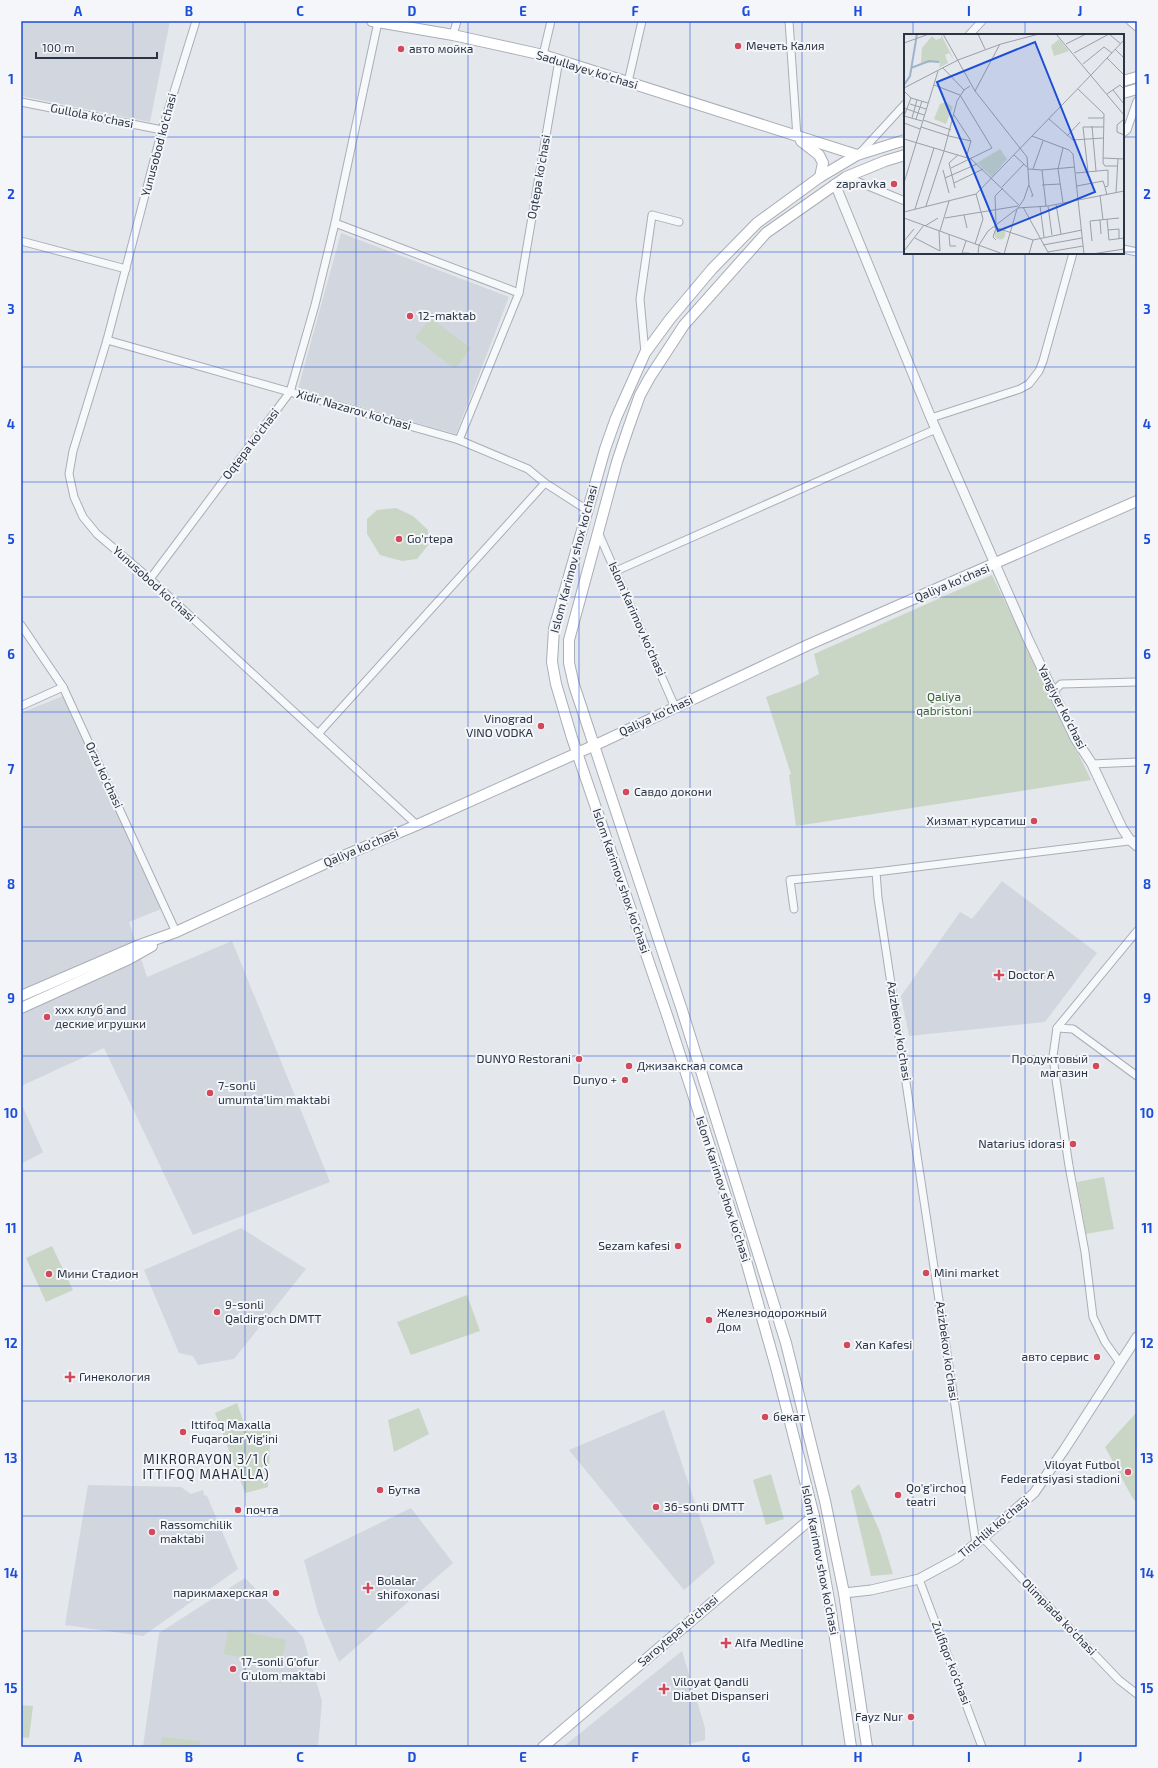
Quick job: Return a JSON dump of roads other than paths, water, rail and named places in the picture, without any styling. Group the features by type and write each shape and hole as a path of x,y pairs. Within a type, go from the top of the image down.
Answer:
{"main road":[{"name":"Sadullayev ko'chasi","path":"375,22 453,35 543,55 857,155"},
{"path":"1124,81 1137,77"},
{"path":"1124,93 1137,89"},
{"name":"Sadullayev ko'chasi","path":"797,137 819,155 823,163 820,177"},
{"name":"Islom Karimov shox ko'chasi","path":"851,1747 831,1610 814,1516 777,1371 729,1206 667,1015 577,752 556,684 552,662 554,629 604,449 613,424 645,353 670,319 712,269 757,223 820,177 857,155 904,140"},
{"name":"Islom Karimov shox ko'chasi","path":"867,1747 844,1593 825,1501 786,1343 682,1010 593,746 574,685 568,652 569,640 619,456 640,395 682,327 766,233 846,177 885,161 904,155"},
{"path":"670,319 674,327 682,327"},
{"name":"Qaliya ko'chasi","path":"21,996 137,946 176,932 324,864 417,825 593,746 808,645 1137,501"},
{"name":"Qaliya ko'chasi","path":"21,1008 129,959 176,932"},
{"path":"729,1206 731,1202 737,1199 742,1203"},
{"name":"Saroytepa ko'chasi","path":"543,1747 814,1516"}],"street":[{"name":"Yunusobod ko'chasi","path":"196,21 162,130 107,340 73,451 70,474 71,485 78,507 89,526 150,579 417,825"},
{"path":"453,35 456,21"},
{"path":"543,55 551,21"},
{"path":"628,82 642,21"},
{"path":"789,21 797,137"},
{"path":"970,34 982,21"},
{"path":"1130,21 1137,27"},
{"name":"Oqtepa ko'chasi","path":"150,579 290,392 315,305 335,223 375,22"},
{"name":"Oqtepa ko'chasi","path":"459,440 519,293 559,60"},
{"path":"1124,132 1127,130 1137,101"},
{"name":"Gullola ko'chasi","path":"21,102 162,130"},
{"path":"857,155 904,105"},
{"path":"846,177 904,201"},
{"name":"Yangiyer ko'chasi","path":"835,184 931,418 994,564 1075,738 1092,764 1122,828 1135,842"},
{"path":"645,353 640,299 652,215 679,222"},
{"path":"335,223 519,293"},
{"path":"21,241 126,269"},
{"path":"1124,249 1137,252"},
{"path":"931,418 1008,394 1029,384 1039,371 1044,361 1073,254"},
{"name":"Xidir Nazarov ko'chasi","path":"107,340 459,440 528,469 545,483 588,510"},
{"path":"616,571 936,429"},
{"path":"318,734 545,483"},
{"name":"Islom Karimov ko'chasi","path":"598,532 675,707"},
{"name":"Orzu ko'chasi","path":"21,625 63,687 176,932"},
{"path":"1053,692 1061,684 1137,682"},
{"path":"21,706 63,687"},
{"path":"1092,764 1137,762"},
{"path":"794,909 790,880 876,872 1135,842"},
{"name":"Azizbekov ko'chasi","path":"876,872 878,898 923,1186 960,1443 979,1541"},
{"path":"1120,1363 1106,1342 1093,1317 1085,1252 1069,1166 1053,1056 1057,1028 1137,931"},
{"path":"1057,1028 1073,1029 1137,1076"},
{"name":"Tinchlik ko'chasi","path":"844,1593 871,1590 919,1579 956,1559 1034,1493 1064,1450 1137,1337"},
{"name":"Olimpiada ko'chasi","path":"979,1541 1119,1680 1137,1694"},
{"name":"Zulfiqor ko'chasi","path":"919,1579 982,1747"}],"place":[{"name":"Мечеть Калия","path":"738,46"},
{"name":"авто мойка","path":"401,49"},
{"name":"zapravka","path":"894,184"},
{"name":"12-maktab","path":"410,316"},
{"name":"Go'rtepa","path":"399,539"},
{"name":"Vinograd VINO VODKA","path":"541,726"},
{"name":"Савдо докони","path":"626,792"},
{"name":"Хизмат курсатиш","path":"1034,821"},
{"name":"Doctor A","path":"999,975"},
{"name":"ххх клуб and деские игрушки","path":"47,1017"},
{"name":"DUNYO Restorani","path":"579,1059"},
{"name":"Джизакская сомса","path":"629,1066"},
{"name":"Продуктовый магазин","path":"1096,1066"},
{"name":"Dunyo +","path":"625,1080"},
{"name":"7-sonli umumta'lim maktabi","path":"210,1093"},
{"name":"Natarius idorasi","path":"1073,1144"},
{"name":"Sezam kafesi","path":"678,1246"},
{"name":"Mini market","path":"926,1273"},
{"name":"Мини Стадион","path":"49,1274"},
{"name":"9-sonli Qaldirg'och DMTT","path":"217,1312"},
{"name":"Железнодорожный Дом","path":"709,1320"},
{"name":"Xan Kafesi","path":"847,1345"},
{"name":"авто сервис","path":"1097,1357"},
{"name":"Гинекология","path":"70,1377"},
{"name":"бекат","path":"765,1417"},
{"name":"Ittifoq Maxalla Fuqarolar Yig'ini","path":"183,1432"},
{"name":"Viloyat Futbol Federatsiyasi stadioni","path":"1128,1472"},
{"name":"Бутка","path":"380,1490"},
{"name":"Qo'g'irchoq teatri","path":"898,1495"},
{"name":"36-sonli DMTT","path":"656,1507"},
{"name":"почта","path":"238,1510"},
{"name":"Rassomchilik maktabi","path":"152,1532"},
{"name":"Bolalar shifoxonasi","path":"368,1588"},
{"name":"парикмахерская","path":"276,1593"},
{"name":"Alfa Medline","path":"726,1643"},
{"name":"17-sonli G'ofur G'ulom maktabi","path":"233,1669"},
{"name":"Viloyat Qandli Diabet Dispanseri","path":"664,1689"},
{"name":"Fayz Nur","path":"911,1717"}],"district":[{"name":"MIKRORAYON 3/1 ( ITTIFOQ MAHALLA)","path":"206,1466"}],"park label":[{"name":"Qaliya qabristoni","path":"944,704"}]}
